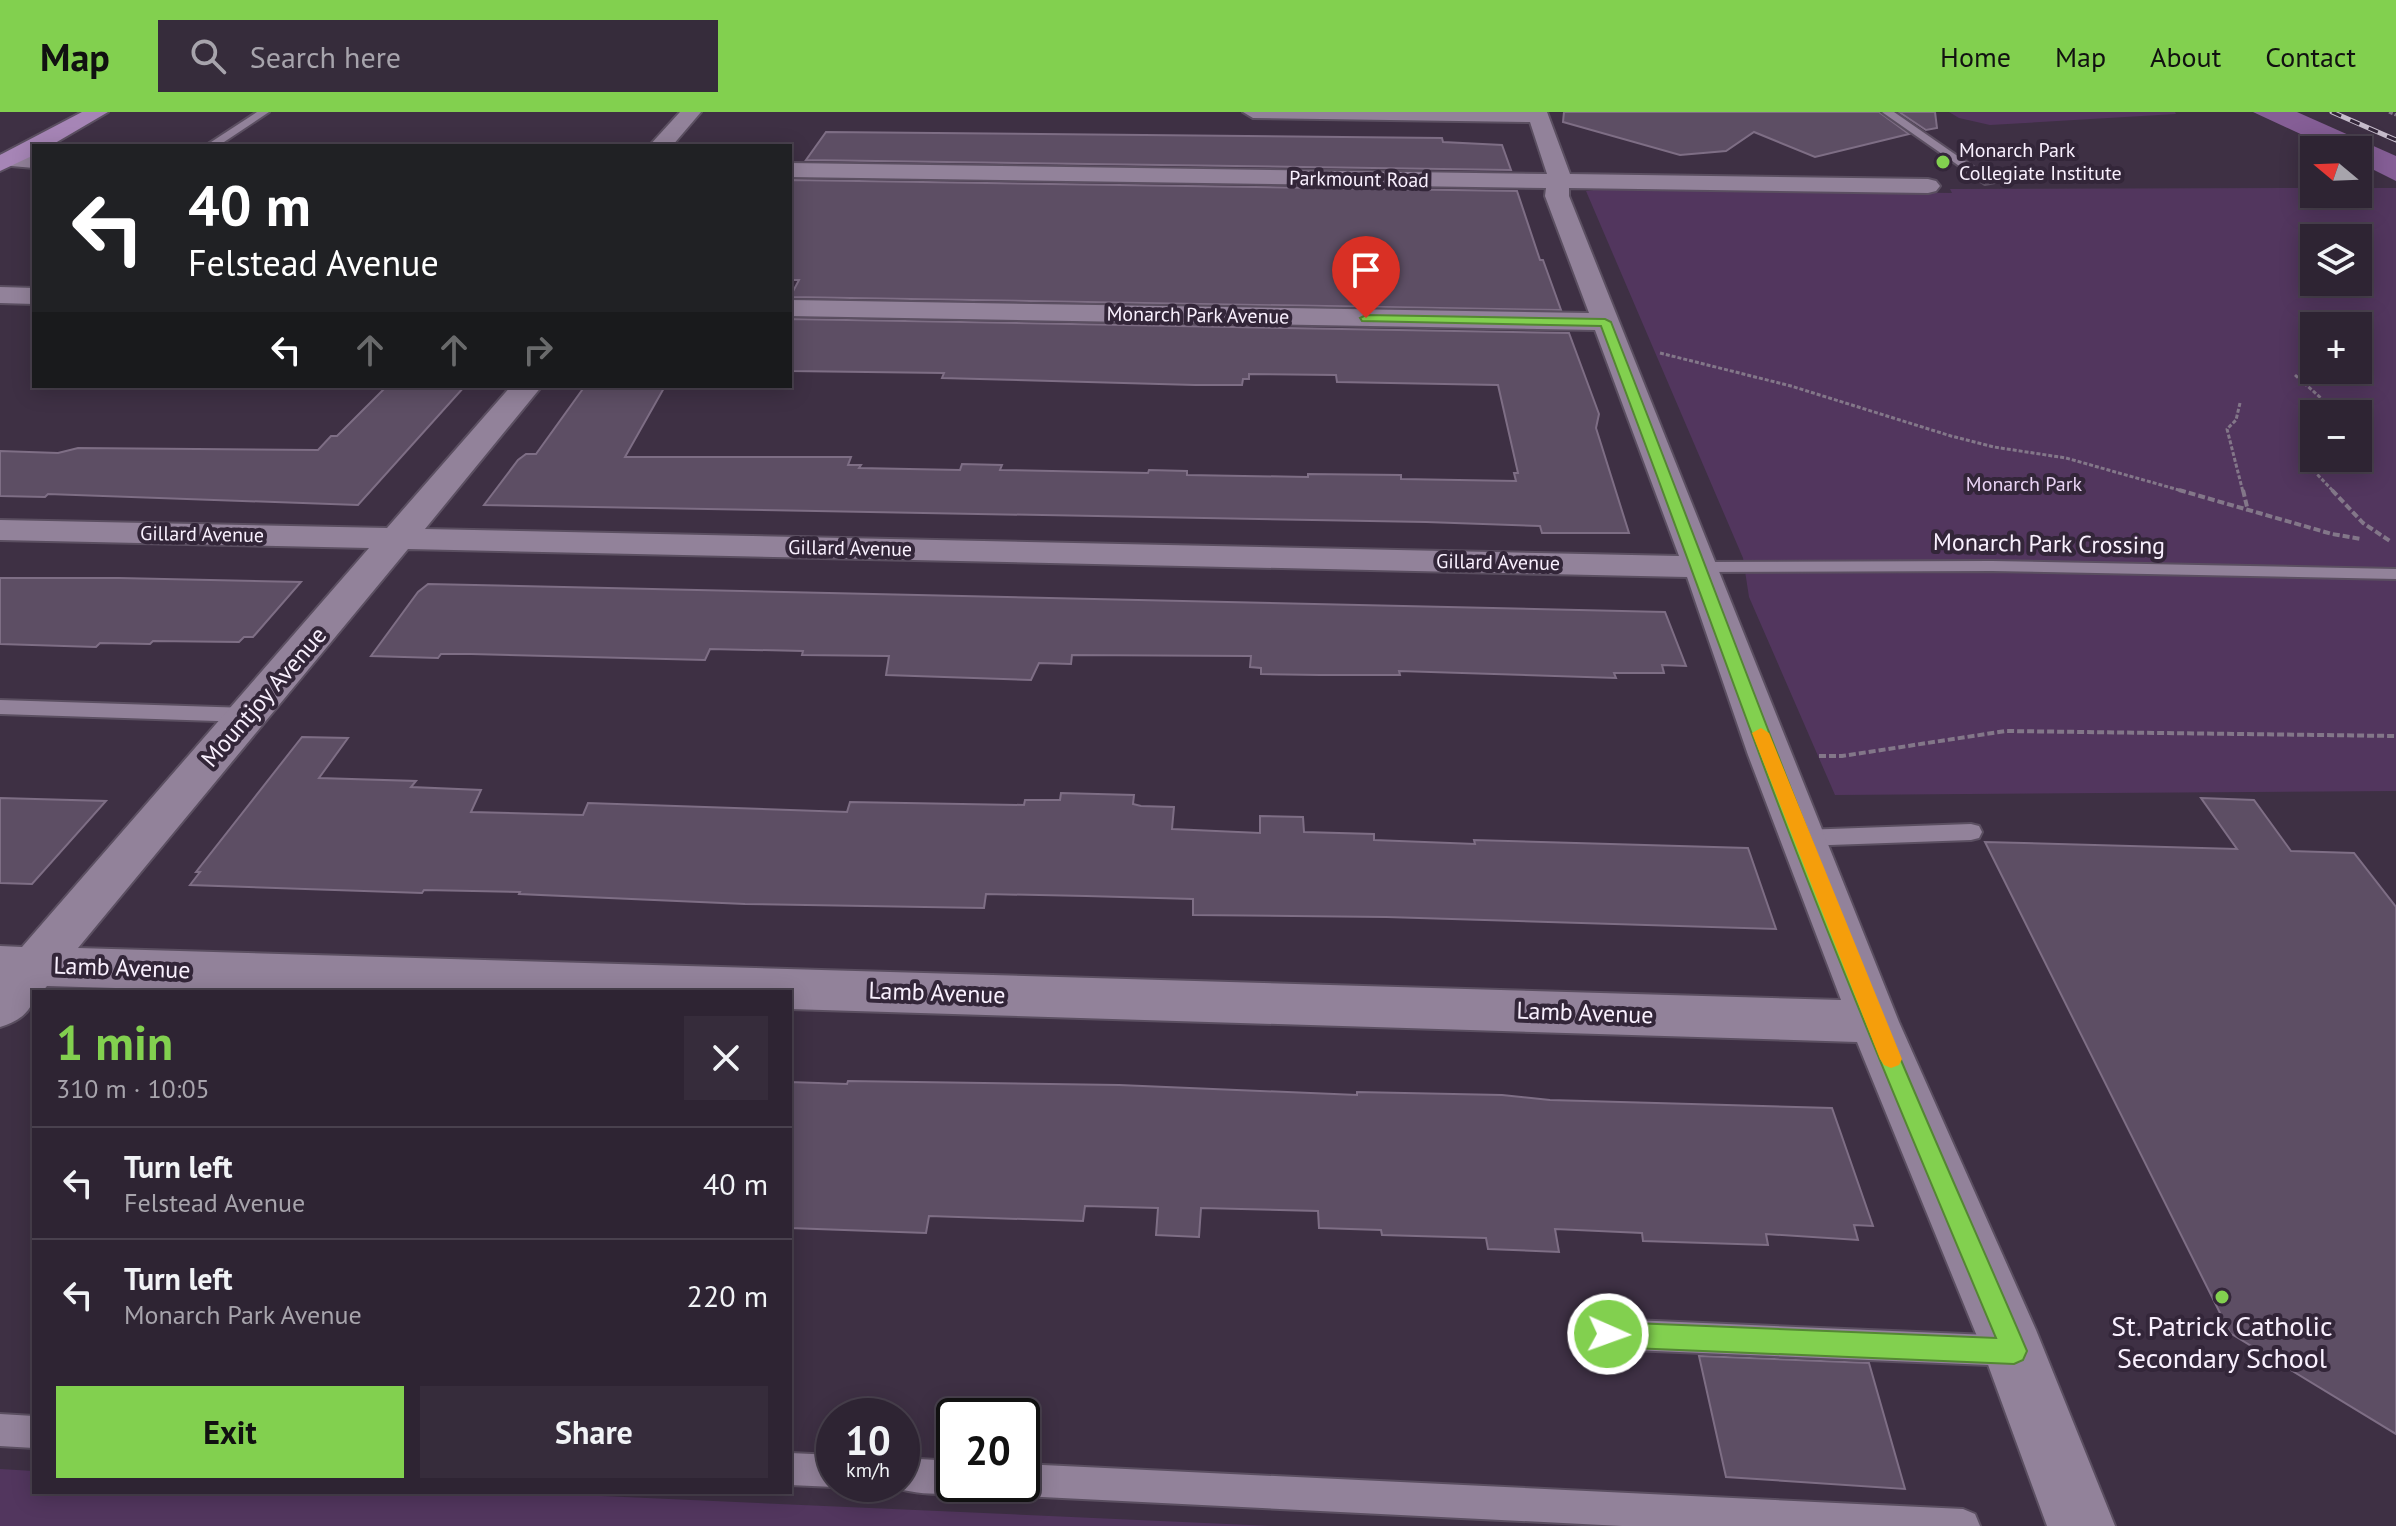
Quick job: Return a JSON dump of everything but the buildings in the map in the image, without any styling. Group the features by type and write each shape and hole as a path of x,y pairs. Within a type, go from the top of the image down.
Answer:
{"main road":[{"path":"37,144 98,112"},
{"path":"3,162 32,147"}],"street":[{"path":"662,144 691,112"},
{"path":"1253,112 1538,114 1559,169 1557,196 1802,838 1874,1022 2014,1351 2081,1526"},
{"path":"3,162 32,161"},
{"name":"Parkmount Road","path":"792,170 1928,186"},
{"path":"0,295 32,296"},
{"name":"Monarch Park Avenue","path":"792,308 1605,322"},
{"name":"Mountjoy Avenue","path":"0,1007 18,965 248,715 525,388"},
{"name":"Gillard Avenue","path":"0,530 1701,567"},
{"name":"Lamb Avenue","path":"18,965 1874,1022"}],"lane":[{"path":"213,144 264,112"},
{"path":"1887,112 1989,182"},
{"name":"Monarch Park Crossing","path":"1701,567 1992,566 2396,574"},
{"path":"0,707 248,715"},
{"path":"1802,838 1971,832"},
{"path":"1608,1334 2014,1351"},
{"path":"0,1430 32,1432"},
{"path":"792,1469 816,1470"},
{"path":"1040,1481 1963,1526"}],"path":[{"path":"2389,112 2396,115"},
{"path":"1650,350 1791,386 1951,436 1994,447 2066,458 2332,534 2362,539"},
{"path":"2295,375 2323,400"},
{"path":"2240,403 2236,420 2227,429 2248,511"},
{"path":"2315,472 2363,523 2393,545 2378,542"},
{"path":"1810,756 1842,756 2006,731 2396,736"}],"green space":[{"path":"1949,112 2176,114 1990,125 1959,118"},
{"name":"Monarch Park","path":"1609,188 1952,193 1950,189 2300,188 2300,208 2372,208 2372,188 2396,188 2396,791 1835,795 1749,597 1743,558 1586,191"},
{"path":"0,1469 32,1471 32,1494 558,1494 1272,1526 0,1526"}],"shaded area":[{"path":"2253,112 2297,112 2351,136 2305,136"},
{"path":"2372,145 2396,156 2396,181 2372,169"}],"railway":[{"path":"2332,112 2396,140"}],"slow traffic":[{"path":"1761,733 1891,1059"}],"place":[{"name":"Monarch Park Collegiate Institute","path":"1943,162"},
{"name":"St. Patrick Catholic Secondary School","path":"2222,1297"}],"route":[{"path":"1366,318 1605,322 1874,1022 2014,1351 1608,1334"}]}
